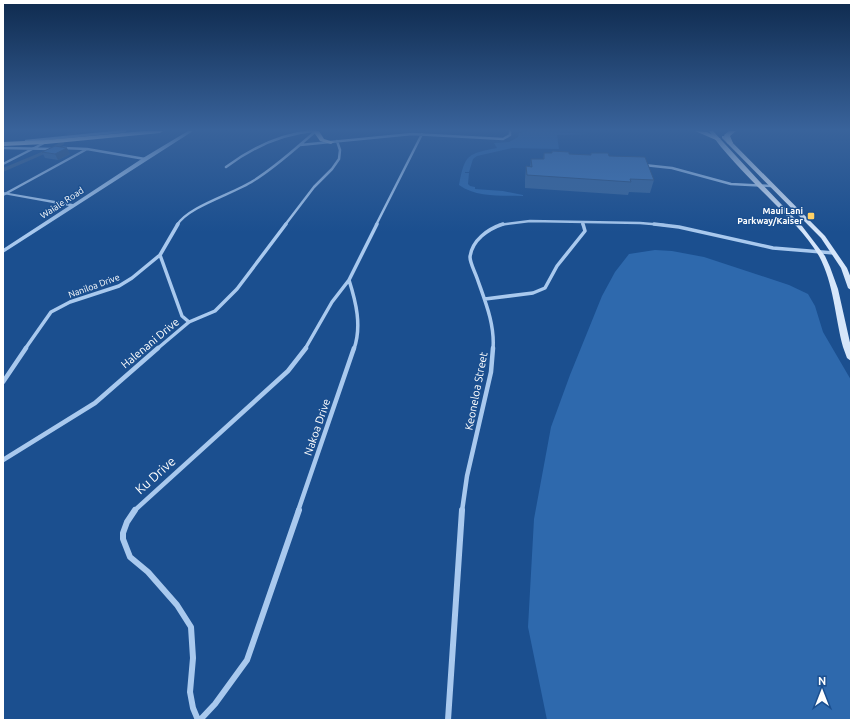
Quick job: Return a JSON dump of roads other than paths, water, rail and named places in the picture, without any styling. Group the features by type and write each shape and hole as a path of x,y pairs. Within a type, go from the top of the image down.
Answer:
{"main road":[{"path":"741,165 811,239 819,252 832,278 844,342 851,358"},
{"path":"751,165 823,237 844,268 851,288"}],"street":[{"path":"4,194 58,165"},
{"name":"Waiale Road","path":"3,251 136,165"},
{"name":"Naniloa Drive","path":"3,382 43,322 52,312 70,302 119,286 132,278 160,255 181,219 195,210 252,182 277,165"},
{"name":"Halenani Drive","path":"3,460 73,418 95,402 189,322 216,311 237,289 314,187 335,165"},
{"path":"349,280 407,165"},
{"path":"643,165 672,168 731,184 771,186"},
{"path":"4,194 73,205"},
{"name":"Keoneloa Street","path":"448,720 460,528 468,476 491,372 494,340 490,316 470,258 475,244 484,233 494,227 508,223 530,221 640,223 679,227 773,248 834,253"},
{"path":"485,299 533,293 545,288 557,266 585,231 582,222"},
{"path":"160,255 182,316 189,322"},
{"name":"Ku Drive","path":"199,720 193,708 190,692 193,658 191,627 177,605 148,572 130,557 123,540 123,533 127,522 137,507 288,371 302,356 315,335 330,304 349,280"},
{"name":"Nakoa Drive","path":"199,720 215,704 247,660 355,346 358,313 349,280"}],"waterway":[{"path":"3,170 16,165"}],"place":[{"name":"Maui Lani Parkway/Kaiser","path":"811,216"}]}
